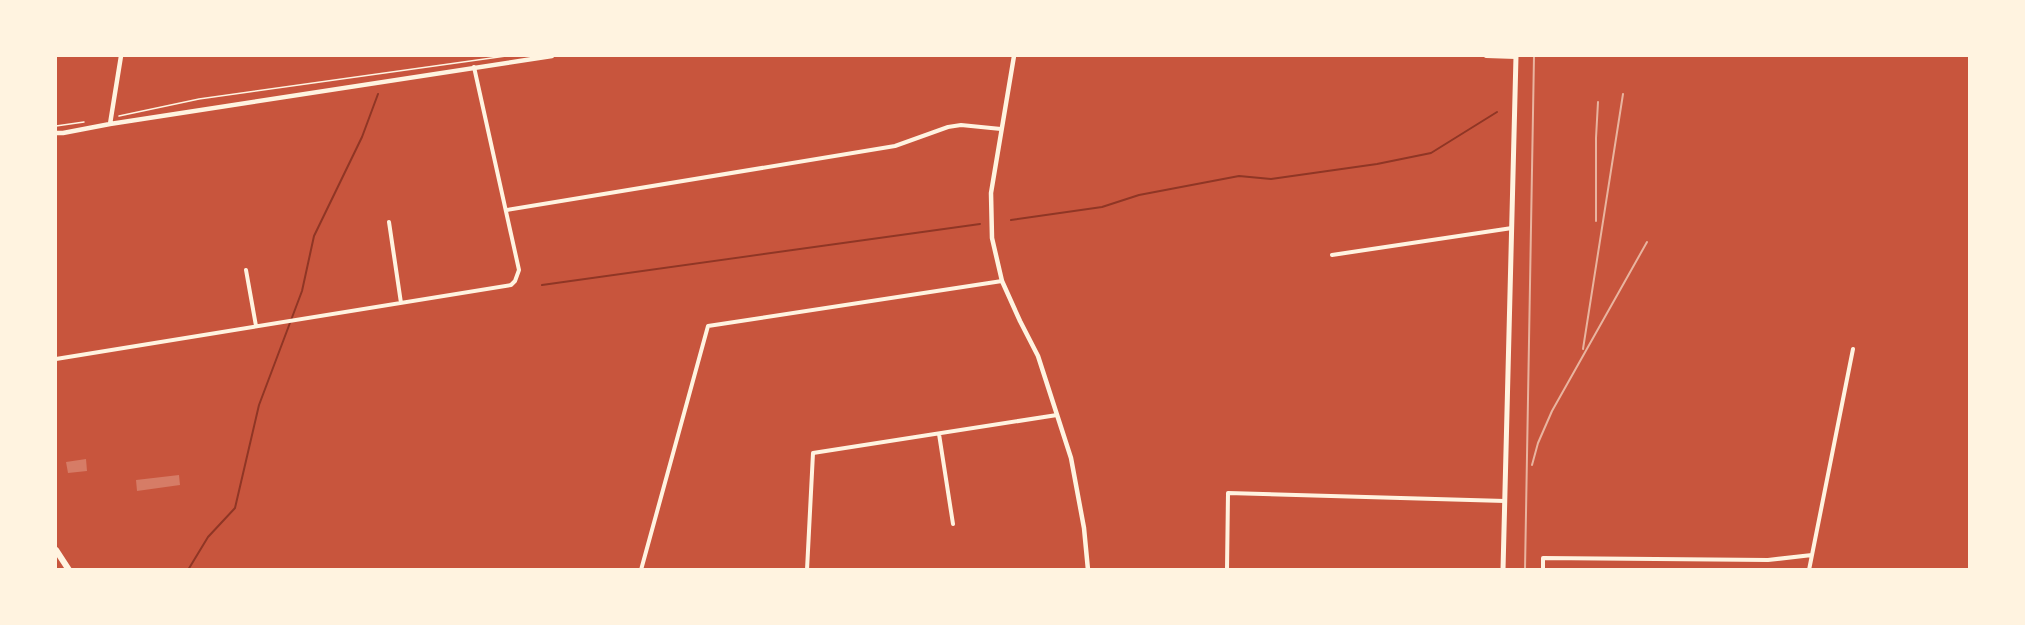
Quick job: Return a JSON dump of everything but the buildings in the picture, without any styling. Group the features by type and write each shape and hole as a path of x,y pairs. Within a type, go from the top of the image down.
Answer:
{"main road":[{"path":"1503,570 1516,56"},
{"path":"56,550 69,570"}],"street":[{"path":"110,124 121,56"},
{"path":"56,133 552,56"},
{"path":"1014,56 991,193 992,238 1002,281 1038,356 1071,458 1079,493 1088,570"},
{"path":"1486,56 1516,56"},
{"path":"56,359 511,285 518,276 519,270 474,67"},
{"path":"507,210 895,146 954,126 1000,129"},
{"path":"389,222 401,303"},
{"path":"1332,255 1512,228"},
{"path":"246,270 256,326"},
{"path":"642,570 708,326 1002,281"},
{"path":"1809,570 1853,349"},
{"path":"807,570 813,453 1057,415"},
{"path":"939,434 953,524"},
{"path":"1227,570 1228,493 1505,501"},
{"path":"1543,570 1543,558 1768,560 1812,555"}],"path":[{"path":"111,117 199,99 506,56"},
{"path":"56,126 86,122"}],"waterway":[{"path":"188,570 208,537 235,508 259,405 302,291 314,236 362,137 378,94"},
{"path":"1011,220 1102,207 1139,195 1239,176 1271,179 1377,164 1431,153 1497,112"},
{"path":"542,285 980,224"}],"railway":[{"path":"1525,570 1534,56"},
{"path":"1583,349 1623,94"},
{"path":"1596,221 1598,102"},
{"path":"1532,465 1538,443 1552,411 1647,242"}]}
